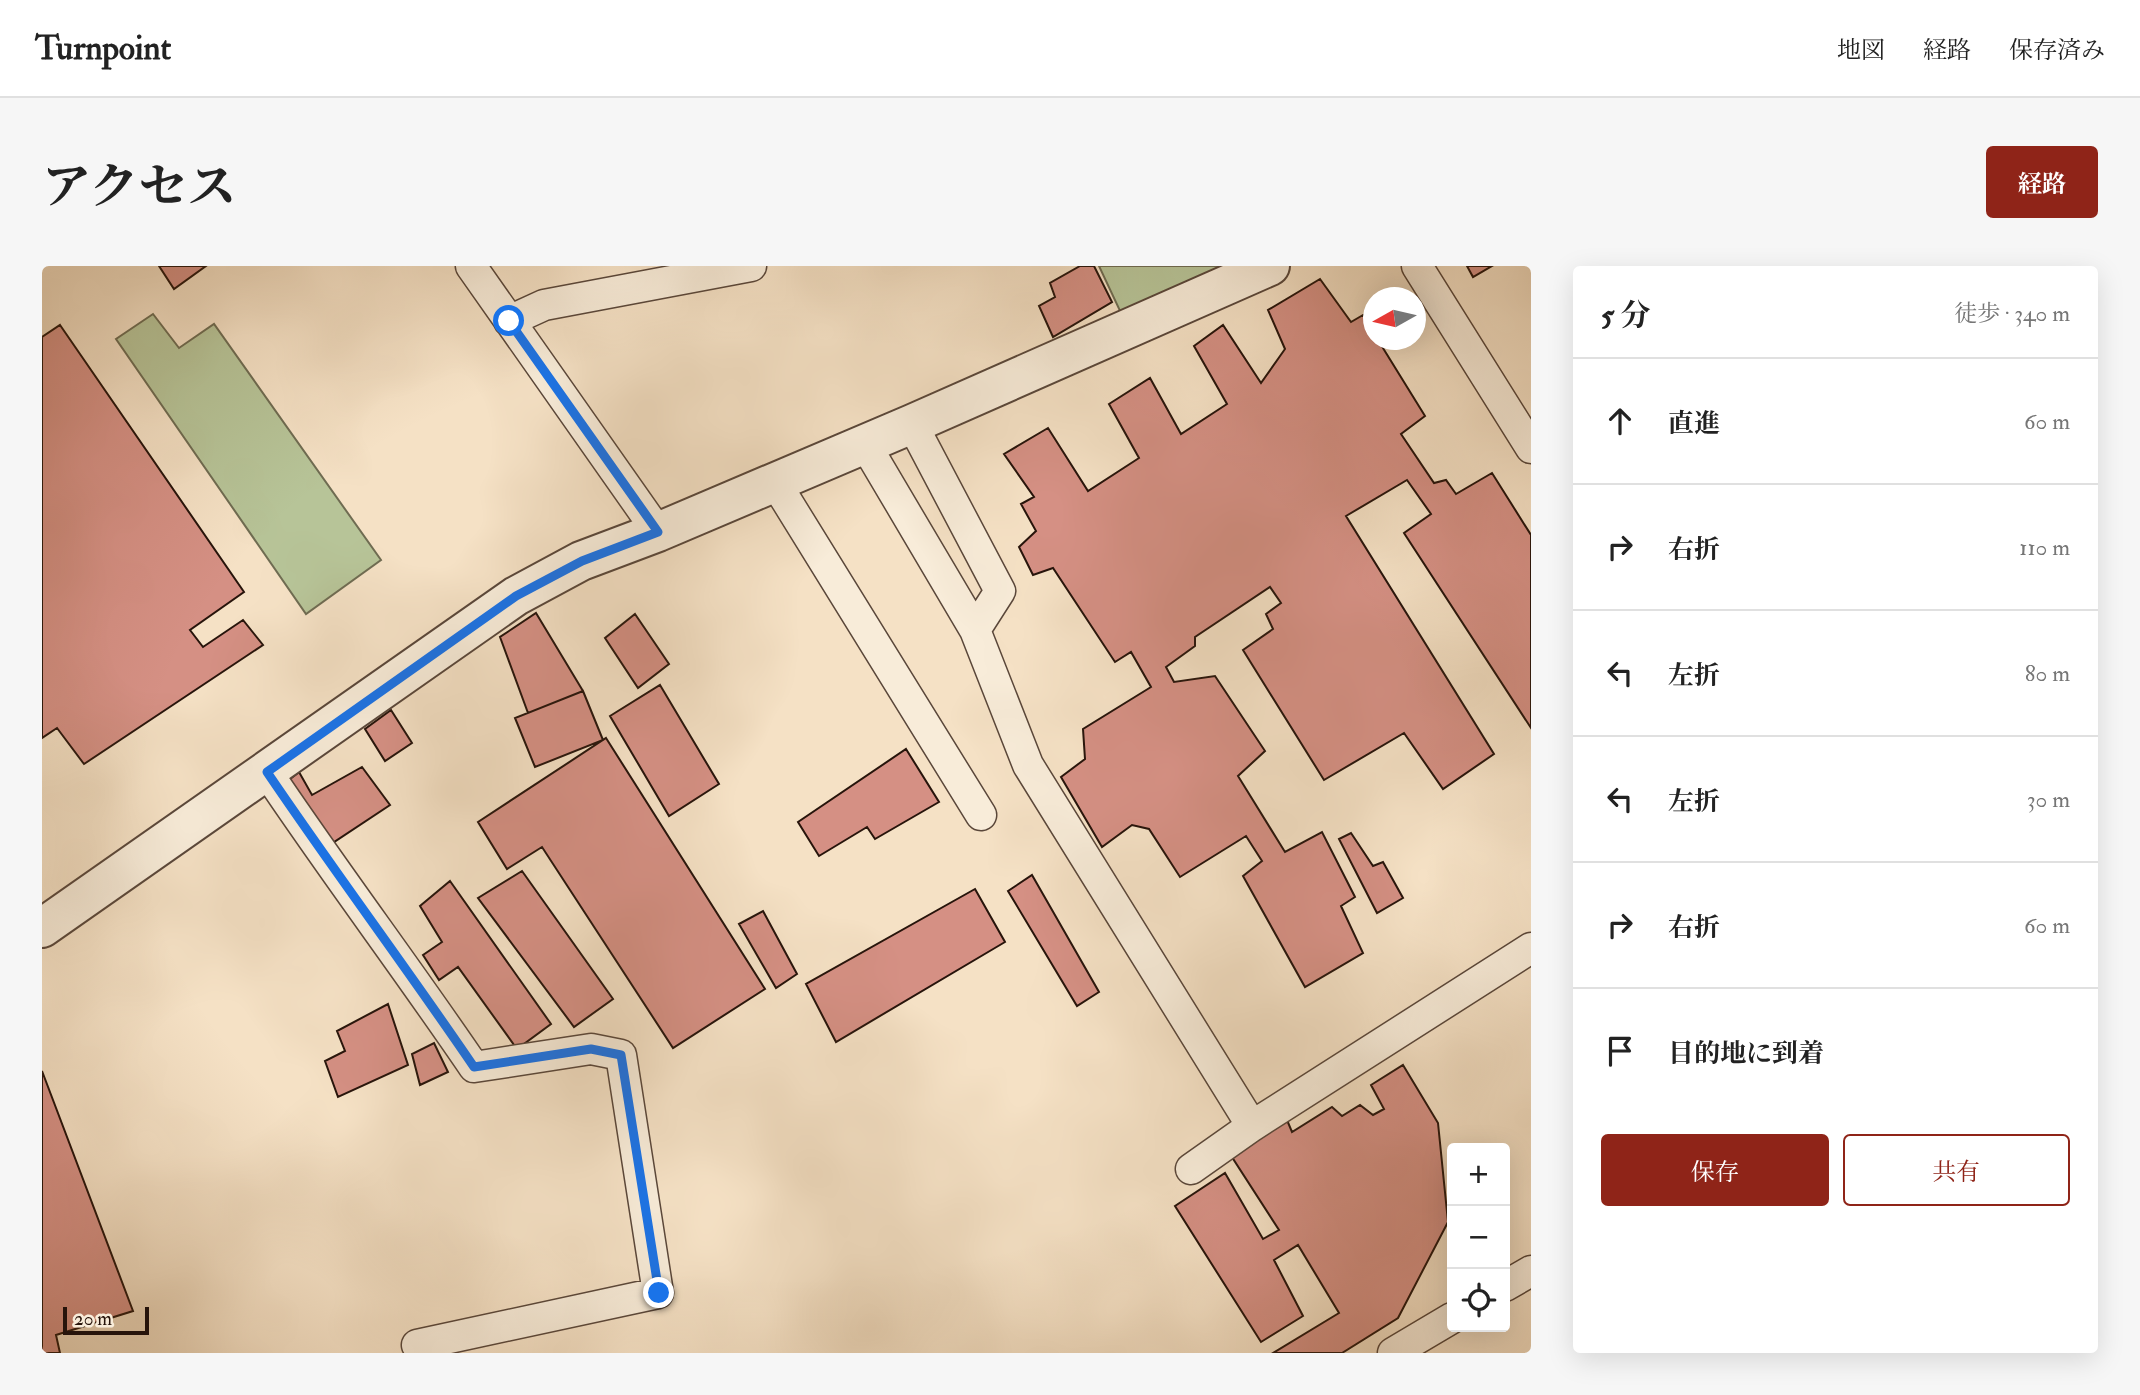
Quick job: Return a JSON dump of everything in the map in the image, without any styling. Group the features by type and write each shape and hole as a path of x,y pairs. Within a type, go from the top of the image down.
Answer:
{"street":[{"path":"471,266 658,532"},
{"path":"509,321 544,305 751,266"},
{"path":"42,928 516,596 582,561 658,532 912,424 1270,266"},
{"path":"1417,266 1531,448"},
{"path":"912,424 1000,591 975,629"},
{"path":"865,444 975,629 1028,765 1252,1126"},
{"path":"775,482 981,815"},
{"path":"267,772 325,859 474,1067 591,1049 621,1055 659,1293 417,1345"},
{"path":"1191,1169 1252,1126 1531,948"},
{"path":"1510,1283 1531,1271"},
{"path":"1393,1353 1447,1321"}],"green space":[{"path":"1099,266 1225,266 1121,313"},
{"path":"153,314 179,348 214,324 381,560 306,614 116,339"}],"building":[{"path":"159,266 206,266 174,289"},
{"path":"1080,266 1094,266 1112,302 1053,337 1039,306 1055,297 1050,283"},
{"path":"1467,266 1492,266 1473,277"},
{"path":"1320,279 1351,322 1363,315 1363,350 1384,350 1425,416 1401,434 1434,483 1446,480 1456,494 1492,473 1531,535 1531,728 1404,533 1431,514 1407,480 1346,516 1494,754 1443,789 1404,733 1324,780 1243,650 1273,629 1266,614 1281,603 1270,587 1195,637 1195,646 1166,667 1174,682 1215,676 1265,751 1238,776 1285,852 1322,832 1355,897 1341,906 1363,953 1305,987 1243,876 1262,861 1246,836 1180,877 1149,829 1132,825 1102,847 1061,777 1085,759 1083,729 1151,687 1131,652 1115,662 1053,568 1033,575 1019,547 1036,531 1021,504 1034,497 1004,454 1048,428 1088,491 1139,458 1109,404 1150,378 1181,434 1227,404 1194,346 1223,325 1261,383 1285,349 1268,310"},
{"path":"60,325 244,592 190,630 203,647 243,620 263,645 84,764 57,728 42,738 42,337"},
{"path":"536,613 583,691 528,713 500,637"},
{"path":"635,614 669,664 638,688 605,638"},
{"path":"660,685 719,784 669,816 610,716"},
{"path":"583,691 603,740 535,767 515,718"},
{"path":"391,710 412,743 385,761 365,729"},
{"path":"606,738 765,989 673,1048 542,847 507,869 478,822"},
{"path":"906,749 939,802 875,839 867,827 819,856 798,822"},
{"path":"362,767 390,805 328,846 285,783 299,772 312,795"},
{"path":"1351,833 1373,866 1383,862 1403,898 1377,913 1339,839"},
{"path":"522,871 613,999 574,1027 478,898"},
{"path":"1032,875 1099,992 1077,1006 1008,891"},
{"path":"450,881 551,1024 517,1049 458,967 439,980 423,955 442,942 420,906"},
{"path":"975,889 1005,942 836,1042 806,984"},
{"path":"763,911 797,974 776,988 739,924"},
{"path":"388,1004 408,1065 338,1097 325,1061 345,1051 337,1031"},
{"path":"434,1043 448,1072 420,1085 412,1054"},
{"path":"1403,1065 1438,1123 1447,1224 1398,1318 1342,1353 1273,1353 1339,1313 1298,1245 1274,1260 1303,1316 1261,1342 1175,1206 1225,1173 1263,1239 1279,1230 1230,1154 1287,1120 1292,1132 1332,1107 1342,1116 1360,1105 1373,1115 1384,1109 1371,1085"},
{"path":"42,1071 133,1311 56,1335 60,1353 42,1353"}],"route":[{"path":"509,321 658,532 582,561 516,596 267,772 325,859 474,1067 591,1049 621,1055 659,1293"}]}
